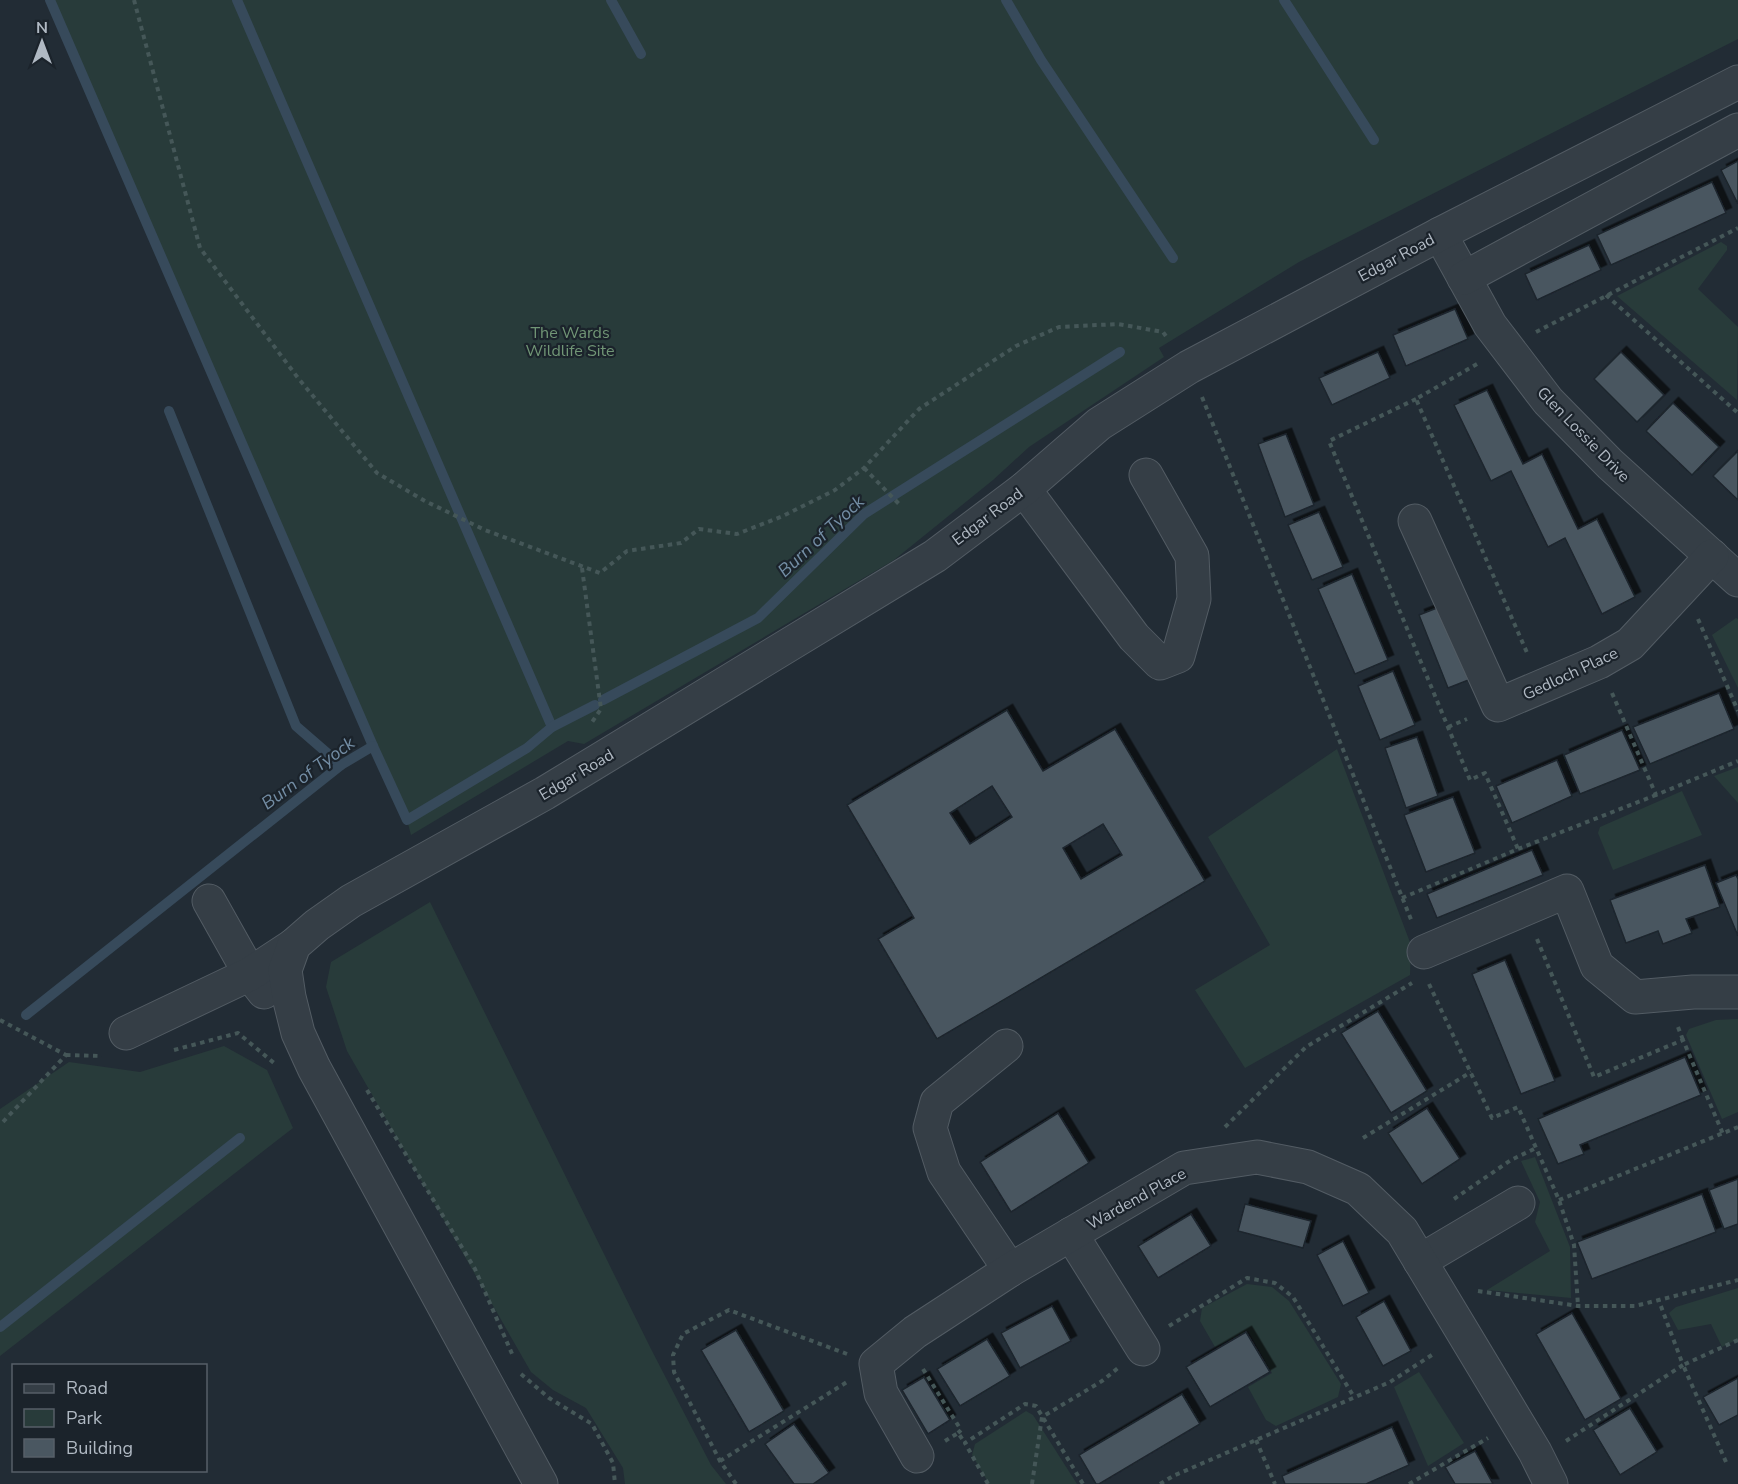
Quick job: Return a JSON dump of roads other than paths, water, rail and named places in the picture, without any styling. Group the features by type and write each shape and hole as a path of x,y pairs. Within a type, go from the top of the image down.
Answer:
{"street":[{"name":"Edgar Road","path":"119,1045 250,974 294,945 351,901 545,793 935,556 1024,489 1099,424 1189,367 1440,234 1738,82"},
{"path":"1464,278 1738,130"},
{"name":"Glen Lossie Drive","path":"1440,234 1490,324 1548,401 1610,464 1738,580"},
{"path":"1024,489 1134,637 1160,663 1178,656 1194,599 1192,556 1146,475"},
{"name":"Gedloch Place","path":"1415,521 1498,705 1599,662 1630,644 1712,556"},
{"path":"1425,964 1525,909 1567,891 1597,966 1635,997 1738,993"},
{"path":"209,902 250,974 298,1033"},
{"path":"294,945 285,970 289,997 298,1033 314,1068 541,1484"},
{"path":"1006,1046 937,1102 930,1128 944,1172 1010,1270"},
{"name":"Wardend Place","path":"917,1456 881,1393 876,1364 915,1332 1010,1270 1184,1168 1257,1157 1308,1167 1358,1189 1402,1231 1536,1452 1551,1484"},
{"path":"1428,1274 1518,1203"},
{"path":"1071,1234 1143,1349"}],"waterway":[{"path":"50,0 373,746"},
{"path":"237,0 552,727"},
{"path":"611,0 641,54"},
{"path":"1006,0 1041,60 1173,258"},
{"path":"1284,0 1374,140"},
{"name":"Burn of Tyock","path":"603,700 758,618 864,514 1120,352"},
{"path":"169,411 296,726 341,765"},
{"name":"Burn of Tyock","path":"26,1015 341,765 373,746 407,820 527,748 552,727 595,705"},
{"path":"0,1327 240,1138"}],"park label":[{"name":"The Wards Wildlife Site","path":"570,341"}]}
